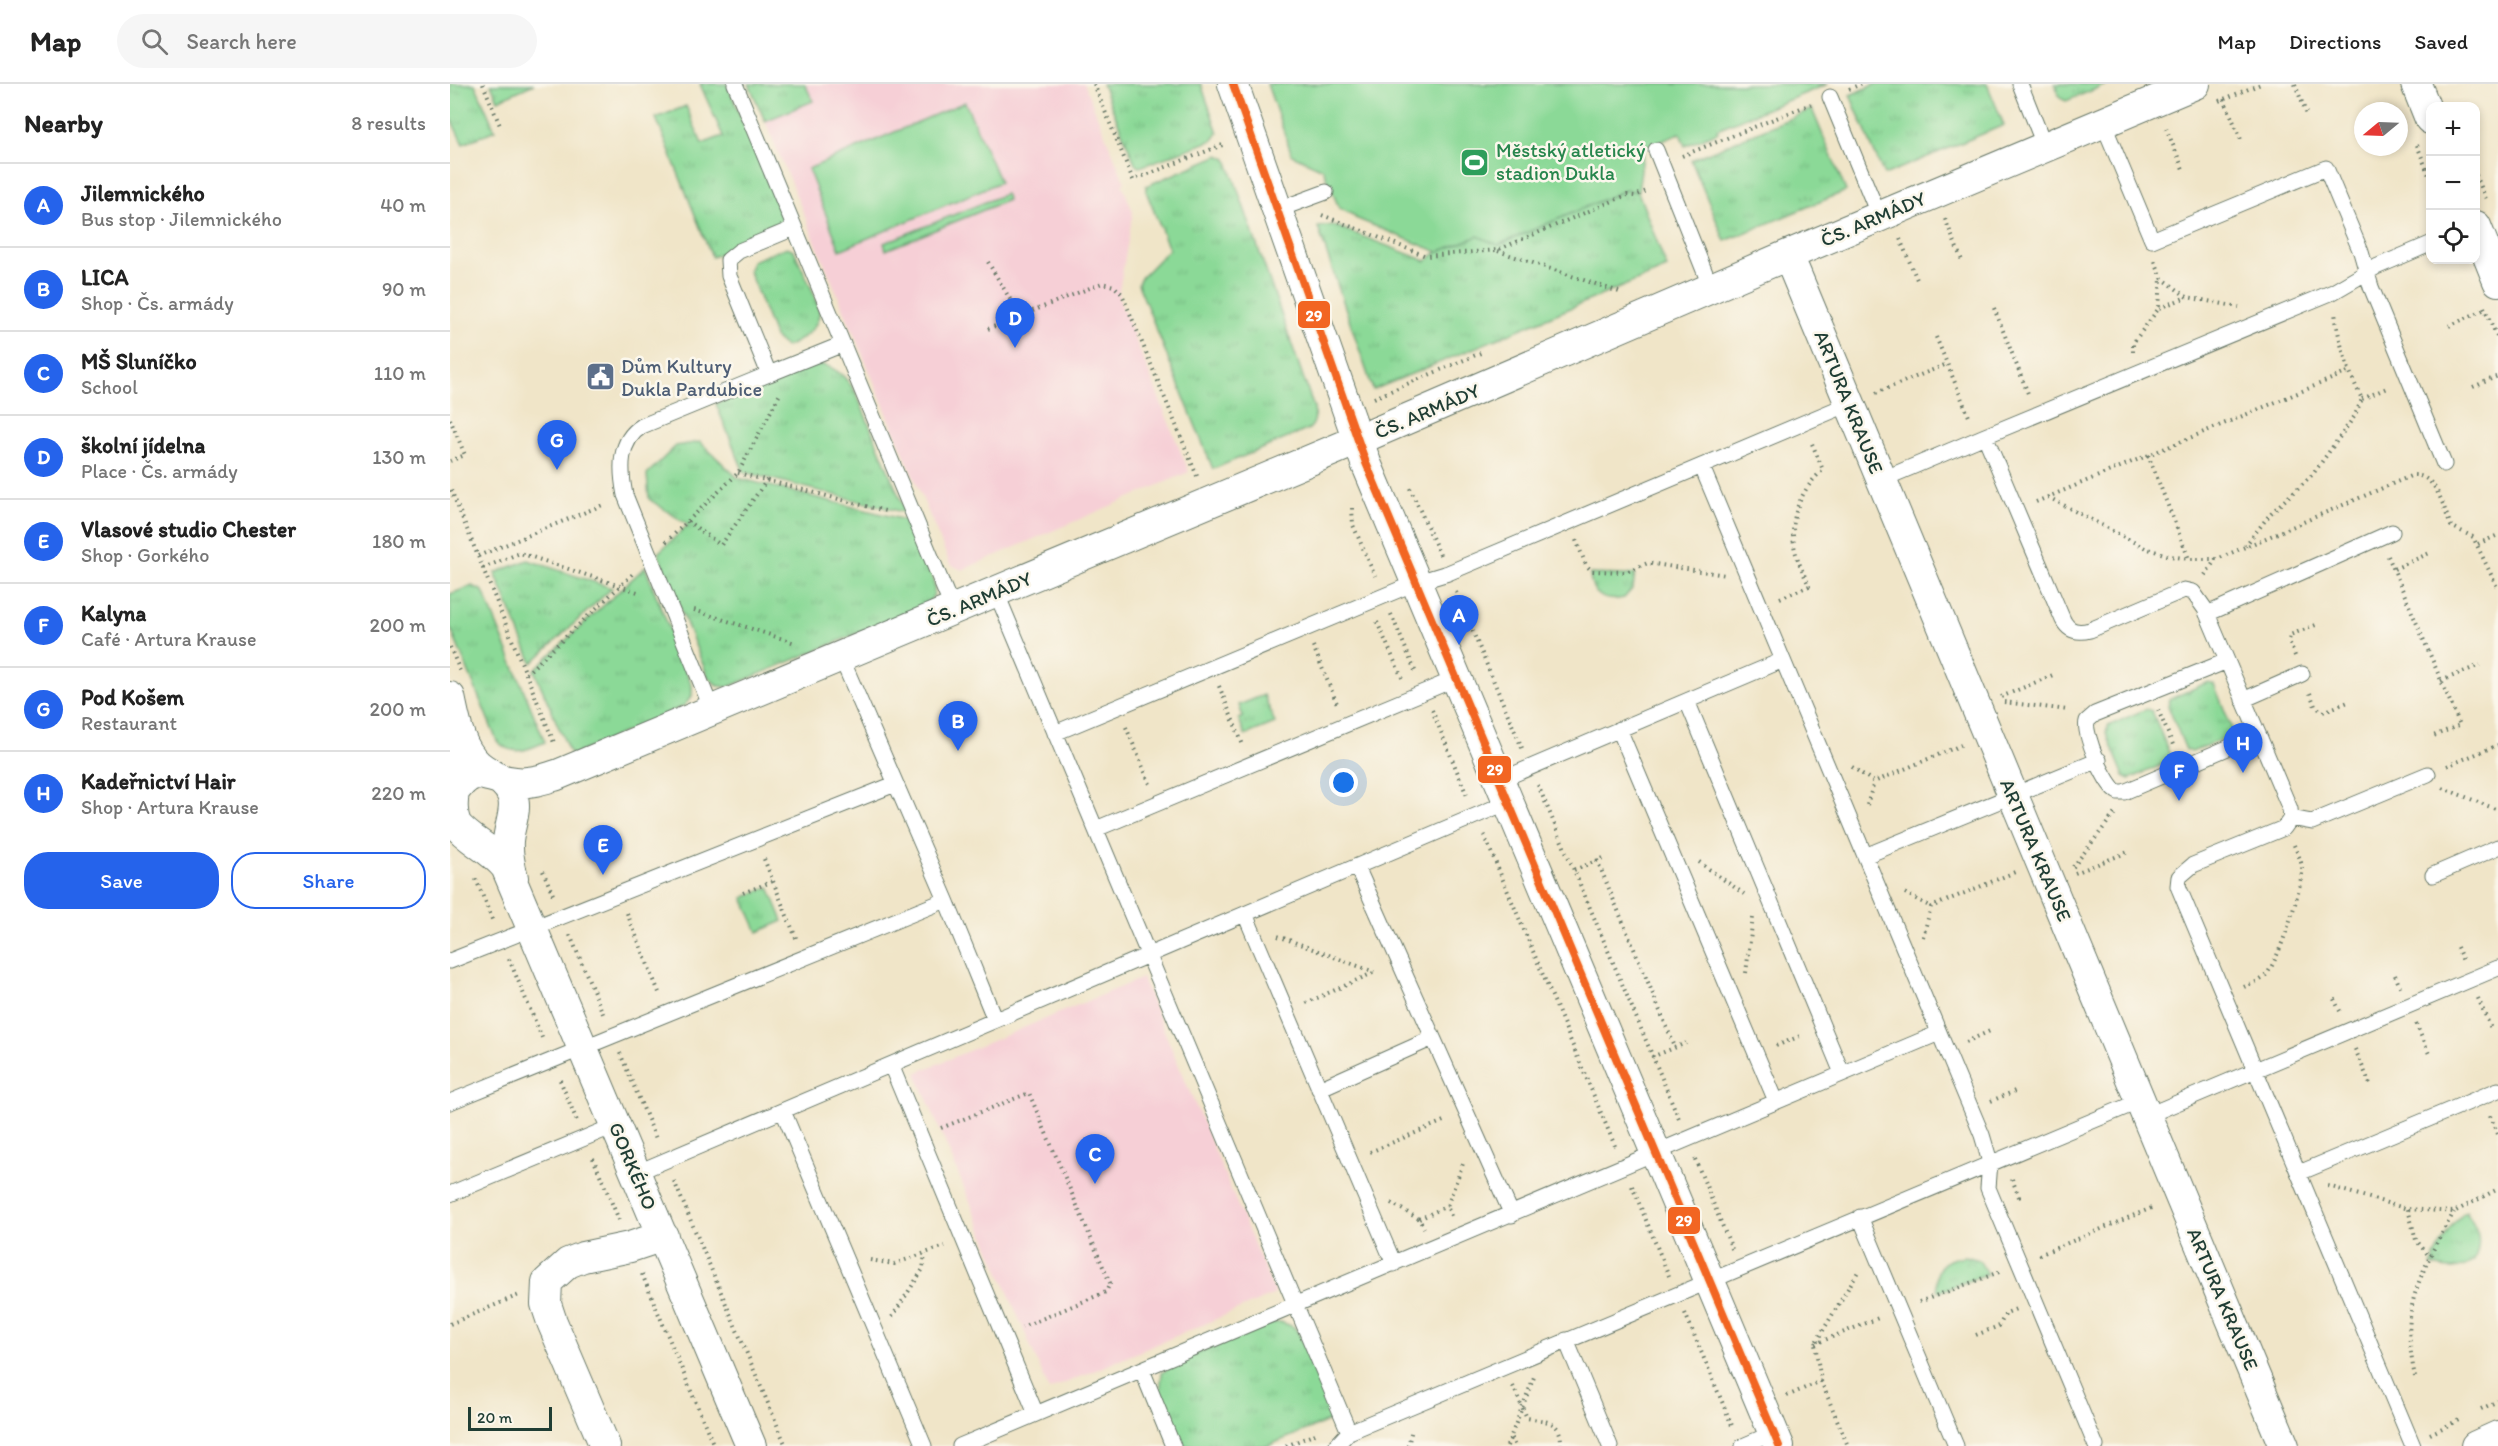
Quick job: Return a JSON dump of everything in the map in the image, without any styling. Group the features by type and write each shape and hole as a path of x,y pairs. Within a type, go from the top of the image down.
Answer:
{"street":[{"path":"1233,84 1289,206 1370,435 1415,583 1776,1439"},
{"name":"ČS. ARMÁDY","path":"451,795 463,780 478,774 516,782 537,781 552,763 712,710 1370,435 1788,255 1889,226 2045,147 2195,84"},
{"path":"2416,84 2426,109"},
{"path":"2480,238 2498,281"},
{"name":"ARTURA KRAUSE","path":"1788,255 2284,1446"},
{"name":"GORKÉHO","path":"456,687 466,749 477,764 502,780 512,793 514,801 508,856 515,887"},
{"name":"GORKÉHO","path":"450,747 455,769 450,802 453,818 463,831 460,833 501,860 515,887 751,1446"},
{"name":"ČS. ARMÁDY","path":"460,833 487,837 495,835 508,825 552,763"},
{"path":"605,1446 552,1322 546,1304 547,1282 568,1263 663,1236"},
{"path":"2476,1446 2498,1436"}],"lane":[{"path":"735,84 953,610"},
{"path":"2019,84 2045,147"},
{"path":"1830,97 1889,226"},
{"path":"2103,123 2152,240 2326,168 2444,464"},
{"path":"1659,157 1711,288"},
{"path":"1289,206 1326,192"},
{"path":"769,375 729,276 728,260 739,251 794,228"},
{"path":"1881,480 2333,292 2367,272 2426,246"},
{"path":"712,710 625,495 621,478 621,461 625,446 632,432 642,426 843,344"},
{"path":"1055,733 1415,583 1448,573 1851,403"},
{"path":"1981,437 2066,624 2074,632 2090,630 2184,590 2193,592 2207,614 2290,809 2289,822"},
{"path":"1702,467 1982,1135 1990,1162 1988,1188 2096,1446"},
{"path":"2207,614 2386,535"},
{"path":"996,592 1347,1427"},
{"path":"841,657 995,1020"},
{"path":"636,1173 1148,955 1247,920 1357,867 1476,816 1530,768 1783,660"},
{"path":"2227,661 2091,717 2085,726 2108,785 2113,790 2124,792 2258,735"},
{"path":"2243,700 2302,674"},
{"path":"1096,829 1252,766 1455,679"},
{"path":"1687,701 1842,1073"},
{"path":"1619,729 1776,1101"},
{"path":"1865,856 2098,760"},
{"path":"2412,1444 2178,886 2179,877 2193,865 2289,822 2312,822 2428,774"},
{"path":"450,961 532,926 895,784"},
{"path":"2433,875 2498,847"},
{"path":"1357,867 1512,1215"},
{"path":"450,1101 946,900"},
{"path":"1247,920 1394,1264"},
{"path":"1336,1446 1347,1427 1537,1353 1990,1162 2255,1069 2498,968"},
{"path":"960,1446 1939,1033"},
{"path":"1319,1089 1433,1038"},
{"path":"891,1065 1036,1414"},
{"path":"2300,1175 2498,1090"},
{"path":"783,1111 924,1446"},
{"path":"450,1194 616,1125"},
{"path":"1860,1217 1956,1446"},
{"path":"1566,1340 1610,1446"},
{"path":"1142,1370 1173,1446"},
{"path":"1740,1441 1776,1439"}],"path":[{"path":"483,84 501,128"},
{"path":"1094,84 1133,180 1228,143"},
{"path":"1659,157 1861,84"},
{"path":"2295,84 2306,113"},
{"path":"2224,99 2242,142"},
{"path":"2164,124 2183,169"},
{"path":"1289,206 1304,208 1425,256 1497,250 1627,195 1635,196 1669,181"},
{"path":"1944,216 1963,263"},
{"path":"1889,226 1918,282"},
{"path":"2140,372 2132,351 2133,343 2159,308 2162,278 2151,250 2152,240"},
{"path":"1497,250 1622,293"},
{"path":"988,262 1020,316"},
{"path":"2162,278 2187,297 2223,303 2254,312 2259,323"},
{"path":"988,329 1102,283 1114,286 1122,294 1199,480"},
{"path":"2333,292 2337,333 2348,372 2362,399"},
{"path":"2159,308 2187,297"},
{"path":"1994,308 2037,415"},
{"path":"2449,326 2485,309"},
{"path":"1936,336 1981,437"},
{"path":"650,557 738,473 796,363"},
{"path":"1851,403 1947,364"},
{"path":"2016,510 2348,372"},
{"path":"2473,387 2498,376"},
{"path":"2245,547 2271,513 2313,474 2354,417 2362,399 2409,378"},
{"path":"1370,393 1370,435"},
{"path":"450,419 465,455 450,461"},
{"path":"1760,606 1809,586 1795,551 1793,531 1803,492 1823,470 1804,423"},
{"path":"2148,455 2189,559"},
{"path":"738,473 915,519"},
{"path":"2048,497 2145,548 2189,559 2217,559 2413,475 2427,478 2433,484 2451,526 2473,537 2498,589"},
{"path":"687,522 721,545 767,480"},
{"path":"1407,486 1413,490 1740,1268"},
{"path":"450,490 556,747 552,763"},
{"path":"478,556 625,495"},
{"path":"1352,515 1391,656 1418,695"},
{"path":"1569,522 1586,565 1592,571 1626,572 1648,563 1723,576 1744,568"},
{"path":"2386,535 2394,569 2460,725 2431,737"},
{"path":"2478,544 2498,535"},
{"path":"2394,569 2432,552"},
{"path":"483,568 520,553 646,594"},
{"path":"526,674 620,586"},
{"path":"1377,599 1418,695 1476,816 1740,1441"},
{"path":"692,609 799,645"},
{"path":"2316,625 2290,635 2288,638 2302,674 2319,711 2323,712 2348,702"},
{"path":"1306,629 1346,726"},
{"path":"450,647 456,687"},
{"path":"2441,681 2480,665"},
{"path":"1212,668 1252,766"},
{"path":"1992,701 2053,675"},
{"path":"1118,707 1158,804"},
{"path":"1817,743 1874,782 1987,734"},
{"path":"2498,745 2428,774 2444,789 2498,810"},
{"path":"2224,996 2263,978 2270,971 2287,929 2301,884 2302,866 2289,822"},
{"path":"1665,836 1745,895"},
{"path":"756,839 804,957"},
{"path":"2066,877 2128,852"},
{"path":"1574,870 1606,857"},
{"path":"1597,860 1675,1047"},
{"path":"1914,974 1931,907 2040,861"},
{"path":"743,894 773,881"},
{"path":"618,892 667,1012"},
{"path":"1741,1018 1753,913"},
{"path":"1247,920 1374,972"},
{"path":"1287,1012 1399,961"},
{"path":"1756,1054 1823,1026"},
{"path":"1652,1057 1686,1043"},
{"path":"921,1136 1023,1094 1029,1093 1033,1097 1110,1283 1106,1292 1003,1334"},
{"path":"1350,1161 1466,1112"},
{"path":"1460,1236 1447,1206 1468,1150 1480,1145"},
{"path":"2300,1175 2408,1209 2454,1212 2498,1189"},
{"path":"1815,1344 1899,1309 2019,1264 2164,1203"},
{"path":"1419,1218 1447,1206"},
{"path":"2408,1209 2416,1240 2429,1256"},
{"path":"2415,1377 2410,1350 2411,1311 2429,1256 2454,1212"},
{"path":"843,1252 894,1264 963,1238"},
{"path":"1848,1446 1821,1381 1815,1344 1873,1246"},
{"path":"879,1338 923,1269 925,1254"},
{"path":"450,1324 547,1282"},
{"path":"1976,1335 2000,1326 2006,1313 2035,1301"},
{"path":"1507,1446 1523,1409 1536,1368 1537,1353"},
{"path":"1783,1398 1821,1381"},
{"path":"2479,1410 2498,1401"},
{"path":"1523,1409 1527,1418 1541,1419 1554,1425 1561,1438 1561,1446"},
{"path":"2412,1444 2469,1415"},
{"path":"1286,1446 1347,1427"},
{"path":"1511,1437 1515,1446"}],"shaded area":[{"path":"805,84 1084,84 1125,183 1122,184 1133,212 1118,297 1189,472 962,570 950,564 765,121 812,101"},
{"path":"1142,978 1275,1294 1049,1390 916,1073"}],"green space":[{"path":"450,84 475,84 495,130 463,144 450,117"},
{"path":"491,84 534,84 498,100"},
{"path":"700,84 727,84 783,218 772,234 712,257 656,118 686,106 702,144 723,136"},
{"path":"749,84 805,84 813,101 765,121"},
{"path":"1102,84 1201,84 1218,133 1213,140 1140,167 1135,163"},
{"name":"Městský atletický stadion Dukla","path":"1267,84 1828,84 1717,129 1718,132 1685,146 1680,133 1644,147 1638,192 1625,190 1498,245 1478,236 1438,252 1355,218 1339,208 1323,169 1292,155"},
{"path":"1876,84 1987,84 2004,125 1884,175 1850,95"},
{"path":"2055,84 2108,84 2066,101 2060,98"},
{"path":"965,102 1000,182 840,250 808,169"},
{"path":"1812,109 1846,191 1725,241 1691,160"},
{"path":"1219,155 1227,159 1314,408 1315,417 1309,429 1213,469 1138,284 1140,279 1169,249 1146,186"},
{"path":"1625,190 1638,192 1667,268 1373,390 1318,227 1333,225 1426,261 1438,252 1478,236 1499,245"},
{"path":"1005,194 1008,200 886,250 884,243"},
{"path":"787,247 794,250 812,289 818,305 819,317 817,323 803,338 786,347 775,338 749,271 752,261"},
{"path":"823,365 834,369 856,393 906,513 744,472 716,404 804,367"},
{"path":"700,442 738,478 909,521 932,578 934,593 931,599 926,605 728,687 718,686 708,677 658,553 688,525 649,499 647,474 676,446"},
{"path":"528,560 612,588 532,663 495,573"},
{"path":"645,567 692,686 692,696 684,706 571,756 534,670"},
{"path":"1635,573 1633,588 1624,598 1617,599 1600,596 1593,587 1590,574 1627,575"},
{"path":"472,586 483,591 545,742 514,750 497,741 450,627 450,594"},
{"path":"2208,682 2214,684 2232,729 2230,736 2192,752 2186,750 2168,706 2170,699"},
{"path":"1264,695 1275,723 1245,735 1239,719 1243,717 1239,705"},
{"path":"2146,709 2152,711 2170,755 2168,762 2130,779 2124,776 2106,733 2108,726"},
{"path":"769,887 783,921 758,932 743,898"},
{"path":"2466,1211 2474,1223 2479,1241 2474,1261 2453,1269 2431,1265 2450,1229"},
{"path":"1965,1256 1979,1260 1987,1274 1938,1292 1937,1277 1941,1266 1957,1257"},
{"path":"1281,1322 1294,1327 1300,1335 1332,1412 1331,1420 1267,1446 1182,1446 1160,1392 1162,1373 1176,1362 1268,1323"}],"transit line":[{"name":"29","path":"1233,84 1366,463 1779,1446"}],"place":[{"name":"Městský atletický stadion Dukla","path":"1475,162"},
{"name":"školní jídelna","path":"1015,348"},
{"name":"Dům Kultury Dukla Pardubice","path":"600,377"},
{"name":"Pod Košem","path":"557,470"},
{"name":"Jilemnického","path":"1459,645"},
{"name":"LICA","path":"958,751"},
{"name":"Kadeřnictví Hair","path":"2243,773"},
{"name":"Kalyna","path":"2179,801"},
{"name":"Vlasové studio Chester","path":"603,875"},
{"name":"MŠ Sluníčko","path":"1095,1184"}]}
